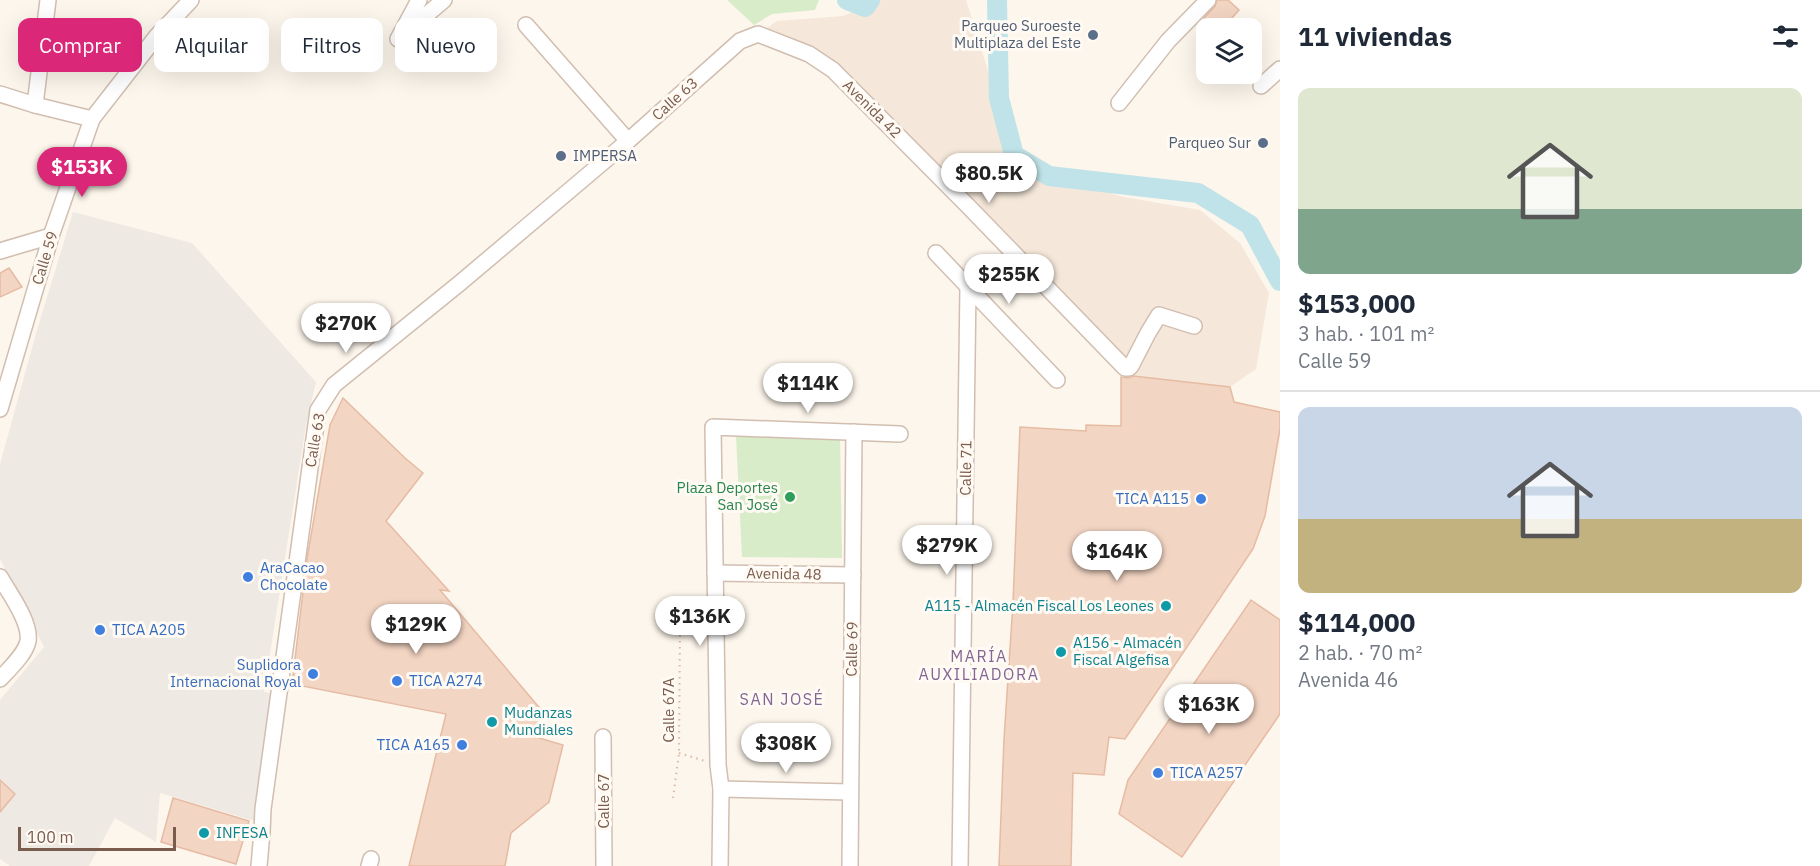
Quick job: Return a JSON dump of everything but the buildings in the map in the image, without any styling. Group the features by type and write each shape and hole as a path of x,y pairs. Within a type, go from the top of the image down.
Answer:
{"street":[{"path":"35,105 48,0"},
{"name":"Calle 59","path":"0,410 51,236 92,119 156,37 191,0"},
{"path":"419,0 398,39 444,0"},
{"path":"1119,103 1168,41 1208,0"},
{"path":"526,25 628,141"},
{"name":"Calle 63","path":"259,866 264,797 318,410 334,385 460,283 628,141 740,41 758,33"},
{"name":"Avenida 42","path":"758,33 809,54 839,76 1125,368 1131,366 1159,315 1194,326"},
{"path":"1261,86 1280,69"},
{"path":"0,94 92,119"},
{"path":"0,251 51,236"},
{"path":"936,253 1057,380"},
{"name":"Calle 71","path":"960,866 968,286"},
{"path":"0,357 16,353"},
{"path":"720,866 721,789 718,765 713,427 900,434"},
{"name":"Calle 69","path":"850,866 854,432"},
{"name":"Avenida 48","path":"715,573 853,575"},
{"path":"0,577 27,626 28,641 22,654 0,679"},
{"name":"Calle 67","path":"603,737 604,866"},
{"path":"721,789 850,792"}],"path":[{"name":"Calle 67A","path":"673,798 679,753 680,622"},
{"path":"679,753 718,765"}],"shaded area":[{"path":"882,0 966,0 1014,155 1049,176 1124,197 1200,210 1240,243 1269,293 1256,369 1230,387 1121,375 810,54 758,34 777,21 843,16"},
{"path":"73,212 192,243 316,382 306,425 264,692 271,693 255,821 160,793 156,842 115,818 89,866 10,866 0,859 0,812 15,794 0,780 0,700 44,647 0,559 0,464"}],"green space":[{"path":"727,0 819,0 815,10 772,14 754,25"},
{"name":"Plaza Deportes San José","path":"736,436 840,437 842,558 742,557"}],"waterway":[{"path":"847,0 865,7 870,0"},
{"path":"997,0 999,98 1014,155 1049,176 1198,193 1250,225 1280,281"}],"place":[{"name":"Parqueo Suroeste Multiplaza del Este","path":"1093,35"},
{"name":"Parqueo Sur","path":"1263,143"},
{"name":"IMPERSA","path":"561,156"},
{"name":"Plaza Deportes San José","path":"790,497"},
{"name":"TICA A115","path":"1201,499"},
{"name":"AraCacao Chocolate","path":"248,577"},
{"name":"A115 - Almacén Fiscal Los Leones","path":"1166,606"},
{"name":"TICA A205","path":"100,630"},
{"name":"A156 - Almacén Fiscal Algefisa","path":"1061,652"},
{"name":"Suplidora Internacional Royal","path":"313,674"},
{"name":"TICA A274","path":"397,681"},
{"name":"Mudanzas Mundiales","path":"492,722"},
{"name":"TICA A165","path":"462,745"},
{"name":"TICA A257","path":"1158,773"},
{"name":"INFESA","path":"204,833"}],"district":[{"name":"MARÍA AUXILIADORA","path":"979,665"},
{"name":"SAN JOSÉ","path":"782,699"}]}
